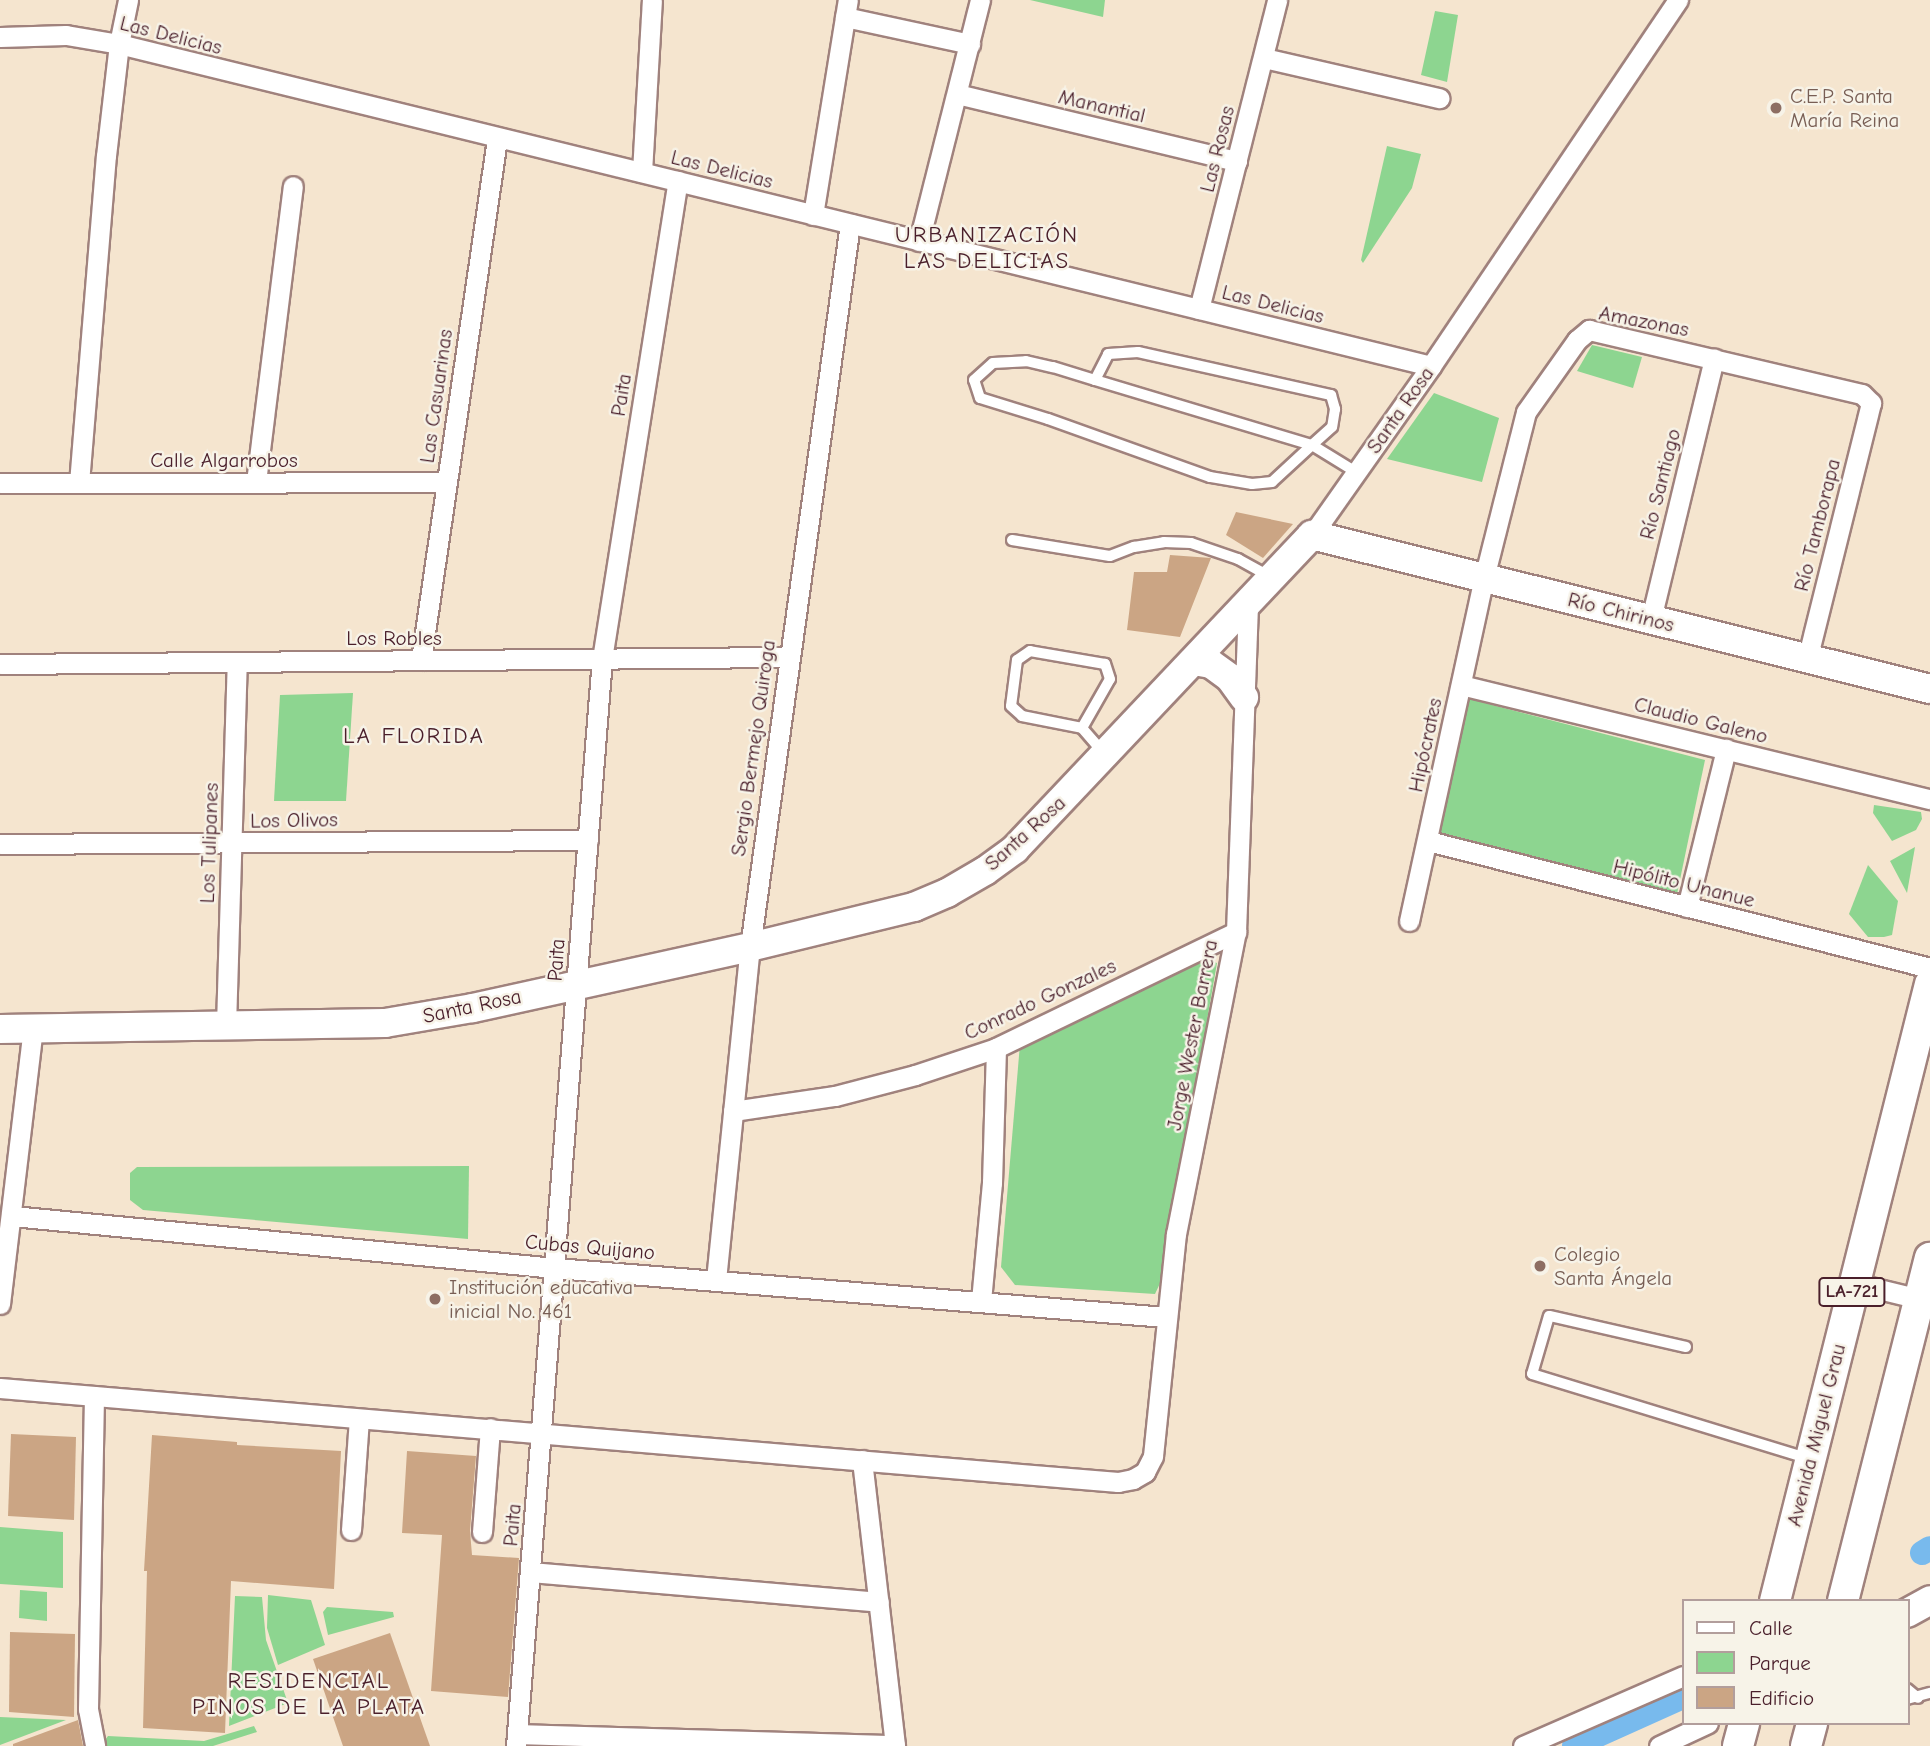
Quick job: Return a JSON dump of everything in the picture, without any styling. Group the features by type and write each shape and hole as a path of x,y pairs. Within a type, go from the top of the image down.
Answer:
{"main road":[{"name":"Avenida Miguel Grau","path":"1775,1599 1930,984"},
{"name":"LA-721","path":"1844,1599 1925,1300 1930,1258"},
{"path":"1738,1746 1743,1725"},
{"path":"1806,1746 1811,1725"}],"street":[{"path":"79,483 106,156 119,44 128,0"},
{"path":"642,172 652,0"},
{"path":"919,241 981,0"},
{"name":"Santa Rosa","path":"0,1028 385,1023 473,1008 878,918 947,893 985,871 1015,849 1312,535 1431,366 1678,0"},
{"name":"Las Rosas","path":"1199,309 1264,58 1270,1"},
{"path":"813,215 846,9 970,44"},
{"name":"Las Delicias","path":"0,37 66,35 119,44 496,139 642,172 1431,366"},
{"path":"1264,58 1439,98"},
{"name":"Manantial","path":"957,94 1237,161"},
{"name":"Las Casuarinas","path":"421,660 496,139"},
{"name":"Paita","path":"516,1740 602,659 678,181"},
{"path":"256,482 293,186"},
{"name":"Sergio Bermejo Quiroga","path":"716,1280 750,947 850,224"},
{"name":"Amazonas","path":"1484,578 1526,412 1577,340 1589,330 1862,394 1871,403"},
{"name":"Río Santiago","path":"1651,620 1714,359"},
{"name":"Río Tamborapa","path":"1807,659 1871,403"},
{"name":"Calle Algarrobos","path":"0,483 447,482"},
{"name":"Río Chirinos","path":"1312,535 1930,690"},
{"name":"Hipócrates","path":"1409,921 1484,578"},
{"name":"Jorge Wester Barrera","path":"862,1460 1118,1482 1133,1479 1145,1472 1153,1456 1165,1317 1176,1234 1236,932 1248,603"},
{"name":"Los Robles","path":"0,664 788,657"},
{"path":"1194,661 1211,664 1230,678 1244,697"},
{"name":"Los Tulipanes","path":"226,1026 237,662"},
{"name":"Claudio Galeno","path":"1461,685 1930,799"},
{"path":"1687,907 1726,749"},
{"name":"Los Olivos","path":"0,844 588,840"},
{"name":"Hipólito Unanue","path":"1428,841 1930,968"},
{"name":"Conrado Gonzales","path":"733,1111 835,1096 915,1075 996,1048 1236,932"},
{"path":"0,1304 33,1027"},
{"path":"981,1301 992,1183 996,1048"},
{"name":"Cubas Quijano","path":"12,1216 555,1268 1165,1317"},
{"path":"1854,1283 1925,1300"},
{"path":"0,1388 862,1460 895,1745 516,1740"},
{"path":"94,1396 88,1709 95,1746"},
{"path":"351,1530 359,1419"},
{"path":"482,1532 490,1428"},
{"path":"531,1572 879,1602"},
{"path":"1909,1612 1930,1600"},
{"path":"1523,1746 1682,1676"},
{"path":"1659,1746 1704,1725"}],"lane":[{"path":"1095,380 1108,354 1138,352 1331,395 1335,409 1332,427 1312,445 1272,482 1252,484 1221,479 980,398 974,380 993,363 1026,361 1312,445 1356,472"},
{"path":"1012,540 1110,556 1134,547 1164,542 1191,543 1238,559 1272,578"},
{"path":"1082,728 1110,679 1105,664 1030,651 1017,660 1011,706 1022,716 1082,728 1106,755"},
{"path":"1686,1347 1549,1315 1532,1374 1810,1459"},
{"path":"1913,1699 1930,1693"}],"green space":[{"path":"1030,0 1105,0 1103,17"},
{"path":"1435,11 1458,15 1447,82 1421,75"},
{"path":"1387,146 1421,154 1412,188 1363,263 1361,260"},
{"path":"1592,345 1642,357 1633,388 1577,371"},
{"path":"1434,393 1499,418 1482,482 1387,459"},
{"path":"353,693 346,801 274,801 280,695"},
{"path":"1469,699 1705,760 1677,894 1440,833"},
{"path":"1874,805 1921,812 1922,819 1916,830 1892,841 1873,813"},
{"path":"1915,847 1907,893 1890,861"},
{"path":"1868,865 1898,901 1892,935 1868,937 1849,914"},
{"path":"1199,957 1217,963 1162,1279 1155,1294 1015,1285 1001,1267 1020,1044"},
{"path":"469,1166 468,1239 143,1210 130,1200 130,1173 137,1167"},
{"path":"0,1527 63,1532 63,1588 0,1584"},
{"path":"20,1590 47,1592 47,1621 19,1618"},
{"path":"268,1595 311,1600 325,1645 278,1665 267,1628"},
{"path":"235,1596 262,1597 266,1640 288,1703 229,1726"},
{"path":"327,1607 393,1612 394,1617 328,1635 323,1612"},
{"path":"0,1717 66,1720 0,1745"},
{"path":"254,1726 257,1732 213,1746 107,1746 105,1740 108,1736 204,1741"}],"building":[{"path":"1236,512 1293,524 1263,558 1226,535"},
{"path":"1170,555 1211,558 1180,637 1127,630 1134,572 1167,572"},
{"path":"11,1434 76,1437 74,1520 8,1516"},
{"path":"152,1435 237,1442 237,1445 341,1451 334,1589 231,1581 225,1733 143,1728 147,1571 144,1571"},
{"path":"407,1451 476,1456 470,1531 472,1555 519,1558 508,1697 431,1691 442,1535 402,1533"},
{"path":"10,1632 75,1634 74,1717 9,1712"},
{"path":"390,1633 430,1746 343,1746 313,1659"},
{"path":"78,1720 83,1746 13,1746 13,1744"}],"waterway":[{"path":"1922,1553 1930,1548"},
{"path":"1574,1746 1682,1697"}],"place":[{"name":"C.E.P. Santa María Reina","path":"1776,108"},
{"name":"Colegio Santa Ángela","path":"1540,1266"},
{"name":"Institución educativa inicial No. 461","path":"435,1299"}],"district":[{"name":"URBANIZACIÓN LAS DELICIAS","path":"987,248"},
{"name":"LA FLORIDA","path":"414,736"},
{"name":"RESIDENCIAL PINOS DE LA PLATA","path":"309,1694"}]}
